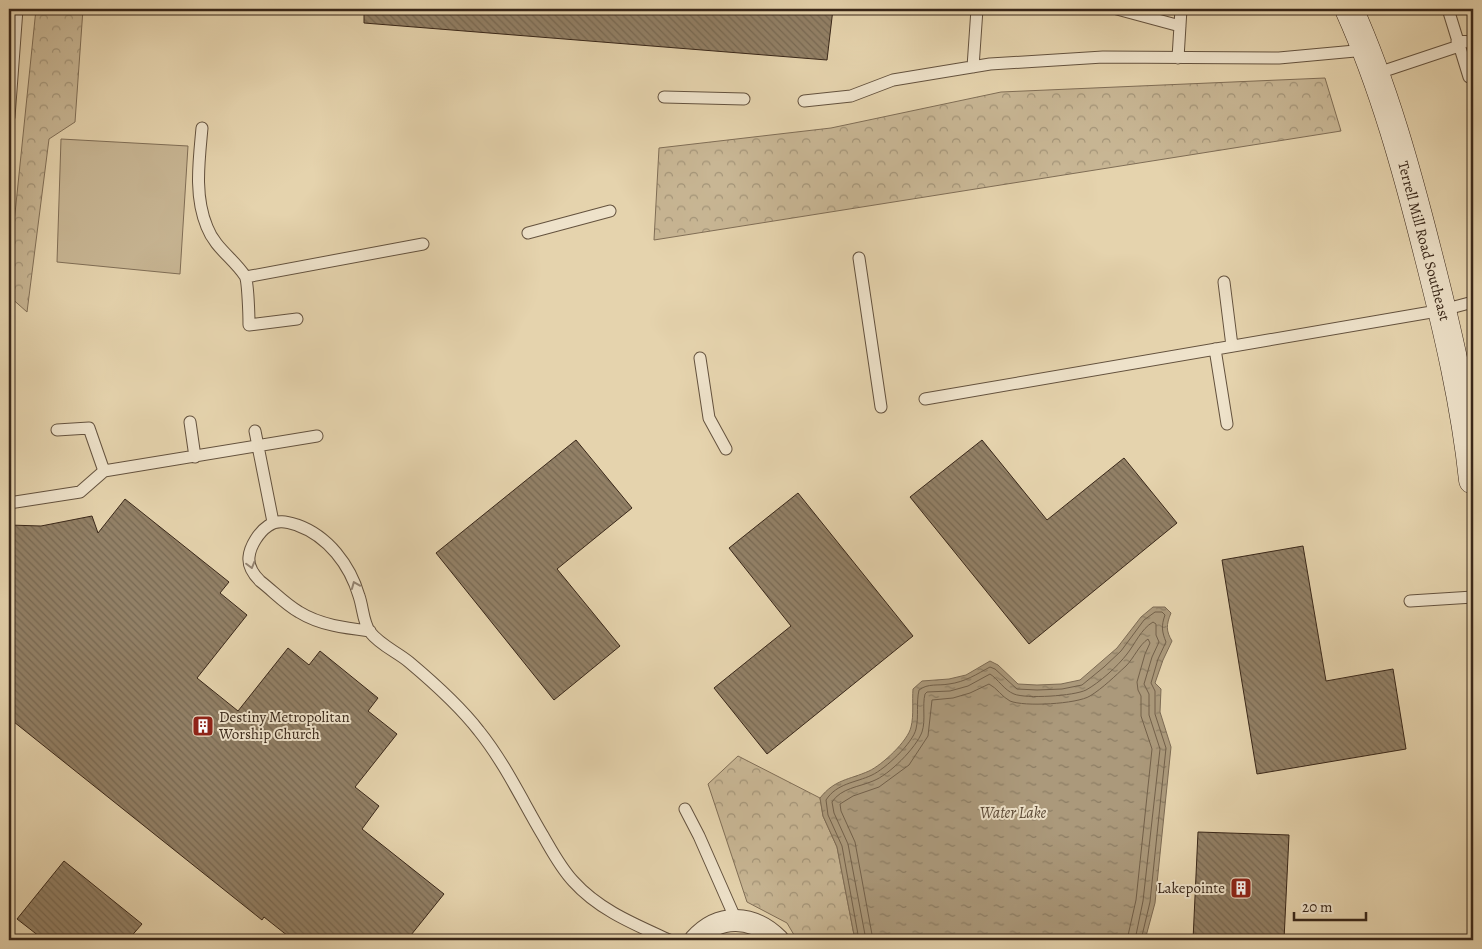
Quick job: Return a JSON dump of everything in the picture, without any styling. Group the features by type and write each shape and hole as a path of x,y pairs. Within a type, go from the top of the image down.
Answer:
{"main road":[{"name":"Terrell Mill Road Southeast","path":"1350,9 1371,62 1416,206 1443,310 1469,439 1473,480"}],"street":[{"path":"695,940 712,926 736,920 761,926 778,940"}],"lane":[{"path":"9,117 17,9"},
{"path":"973,67 978,9"},
{"path":"1117,9 1180,26"},
{"path":"1178,58 1181,9"},
{"path":"1448,9 1469,76"},
{"path":"804,101 851,96 893,80 990,64 1103,56 1279,58 1371,62 1458,43 1473,42"},
{"path":"664,97 744,99"},
{"path":"202,128 198,173 202,216 212,239 246,277 249,325 298,320"},
{"path":"528,232 610,211"},
{"path":"246,277 423,244"},
{"path":"859,258 882,407"},
{"path":"1224,282 1232,346"},
{"path":"925,399 1443,310 1473,302"},
{"path":"1216,349 1227,424"},
{"path":"700,358 709,418 726,449"},
{"path":"190,422 195,457"},
{"path":"57,430 89,428 104,471"},
{"path":"255,431 273,522"},
{"path":"9,503 80,492 104,471 317,436"},
{"path":"370,632 354,581 340,557 313,533 302,527 282,521 273,522 266,527 252,547 248,559 254,575 298,612 319,622 370,632 454,702 480,732 503,767 556,861 572,881 587,896 602,907 622,919 668,940"},
{"path":"1410,601 1473,597"},
{"path":"685,809 736,920"}],"green space":[{"path":"36,9 83,9 75,122 49,139 27,312 9,296 9,272"},
{"path":"1325,78 1341,131 654,240 659,148 831,128 1001,92"},
{"path":"61,139 188,146 180,274 57,262"},
{"path":"738,756 820,798 823,816 837,847 855,940 797,940 787,923 747,902 708,784"}],"water":[{"name":"Water Lake","path":"1153,607 1165,607 1171,613 1167,628 1172,641 1155,683 1161,689 1160,712 1171,747 1155,903 1145,940 855,940 837,847 823,816 820,798 837,783 874,768 900,745 911,727 913,689 922,681 949,679 966,675 990,661 998,665 1018,684 1061,684 1080,680 1117,648 1141,617"}],"building":[{"path":"364,9 833,9 827,60 364,23"},
{"path":"576,440 632,508 557,569 620,646 554,700 436,553"},
{"path":"982,440 1047,520 1124,458 1177,523 1029,644 910,497"},
{"path":"798,493 913,636 767,754 714,688 791,626 729,548"},
{"name":"Destiny Metropolitan Worship Church","path":"125,499 229,582 220,593 247,615 197,678 238,711 288,648 309,665 320,651 378,698 368,711 397,734 355,787 379,806 362,829 444,894 407,940 293,940 264,917 262,920 9,718 9,525 41,526 92,516 98,533"},
{"path":"1303,546 1326,681 1393,669 1406,749 1257,774 1222,560"},
{"name":"Lakepointe","path":"1198,832 1289,835 1284,940 1193,940"},
{"path":"64,861 142,924 128,940 44,940 17,919"}],"place":[{"name":"Destiny Metropolitan Worship Church","path":"203,726"},
{"name":"Lakepointe","path":"1241,888"}]}
